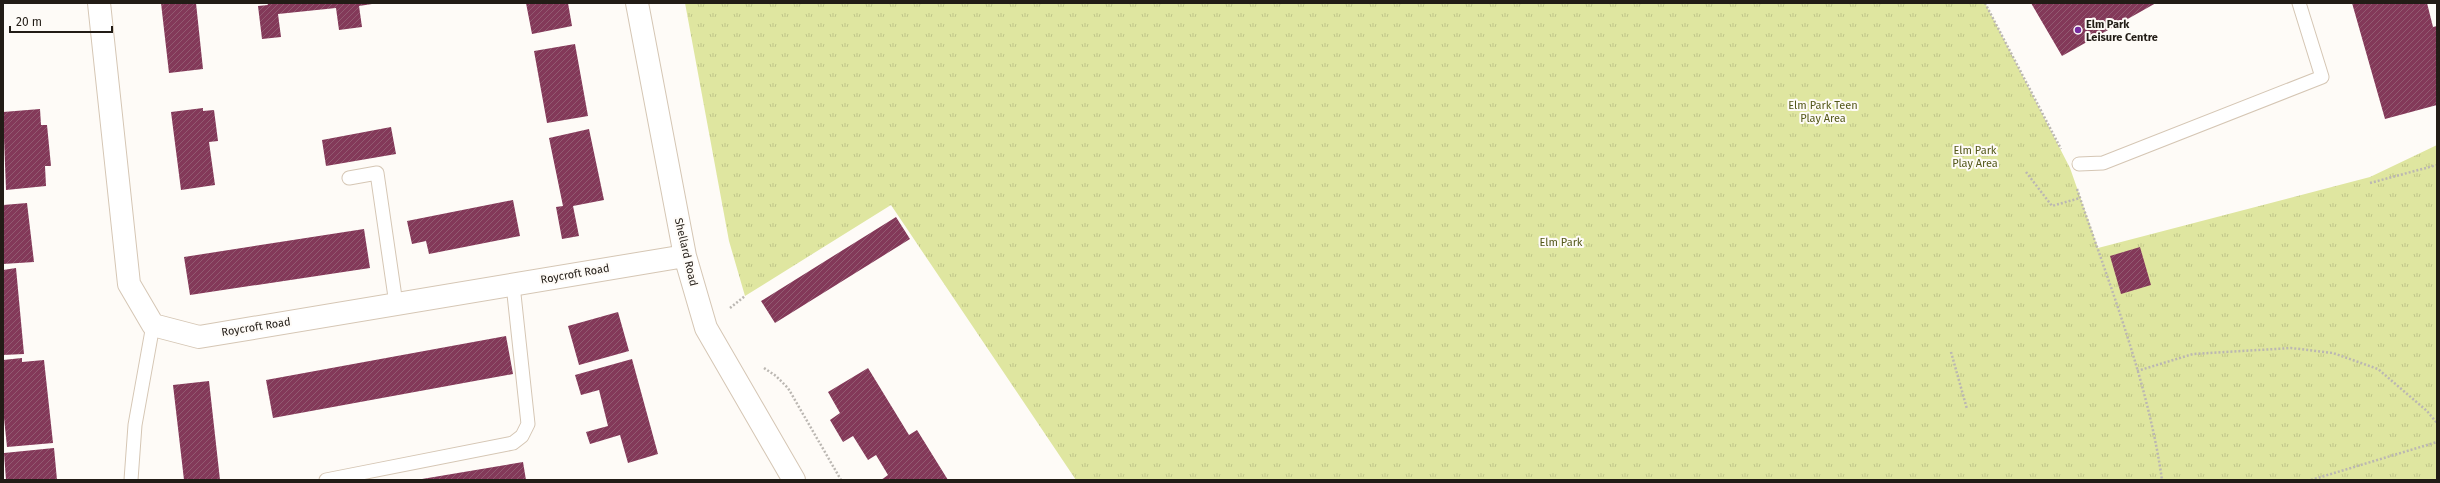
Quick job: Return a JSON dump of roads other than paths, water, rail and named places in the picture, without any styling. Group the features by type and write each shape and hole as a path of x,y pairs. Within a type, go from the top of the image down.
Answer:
{"street":[{"path":"99,3 129,284 153,325"},
{"name":"Shellard Road","path":"637,3 685,256 706,328 794,480"},
{"name":"Roycroft Road","path":"153,325 199,337 685,256"}],"lane":[{"path":"2080,164 2103,163 2322,77 2299,3"},
{"path":"349,178 377,173 396,304"},
{"path":"326,480 513,442 522,436 528,424 513,285"},
{"path":"131,480 135,425 153,325"}],"place":[{"name":"Elm Park Leisure Centre","path":"2078,30"}],"park label":[{"name":"Elm Park Teen Play Area","path":"1823,111"},
{"name":"Elm Park Play Area","path":"1975,156"},
{"name":"Elm Park","path":"1561,242"}]}
